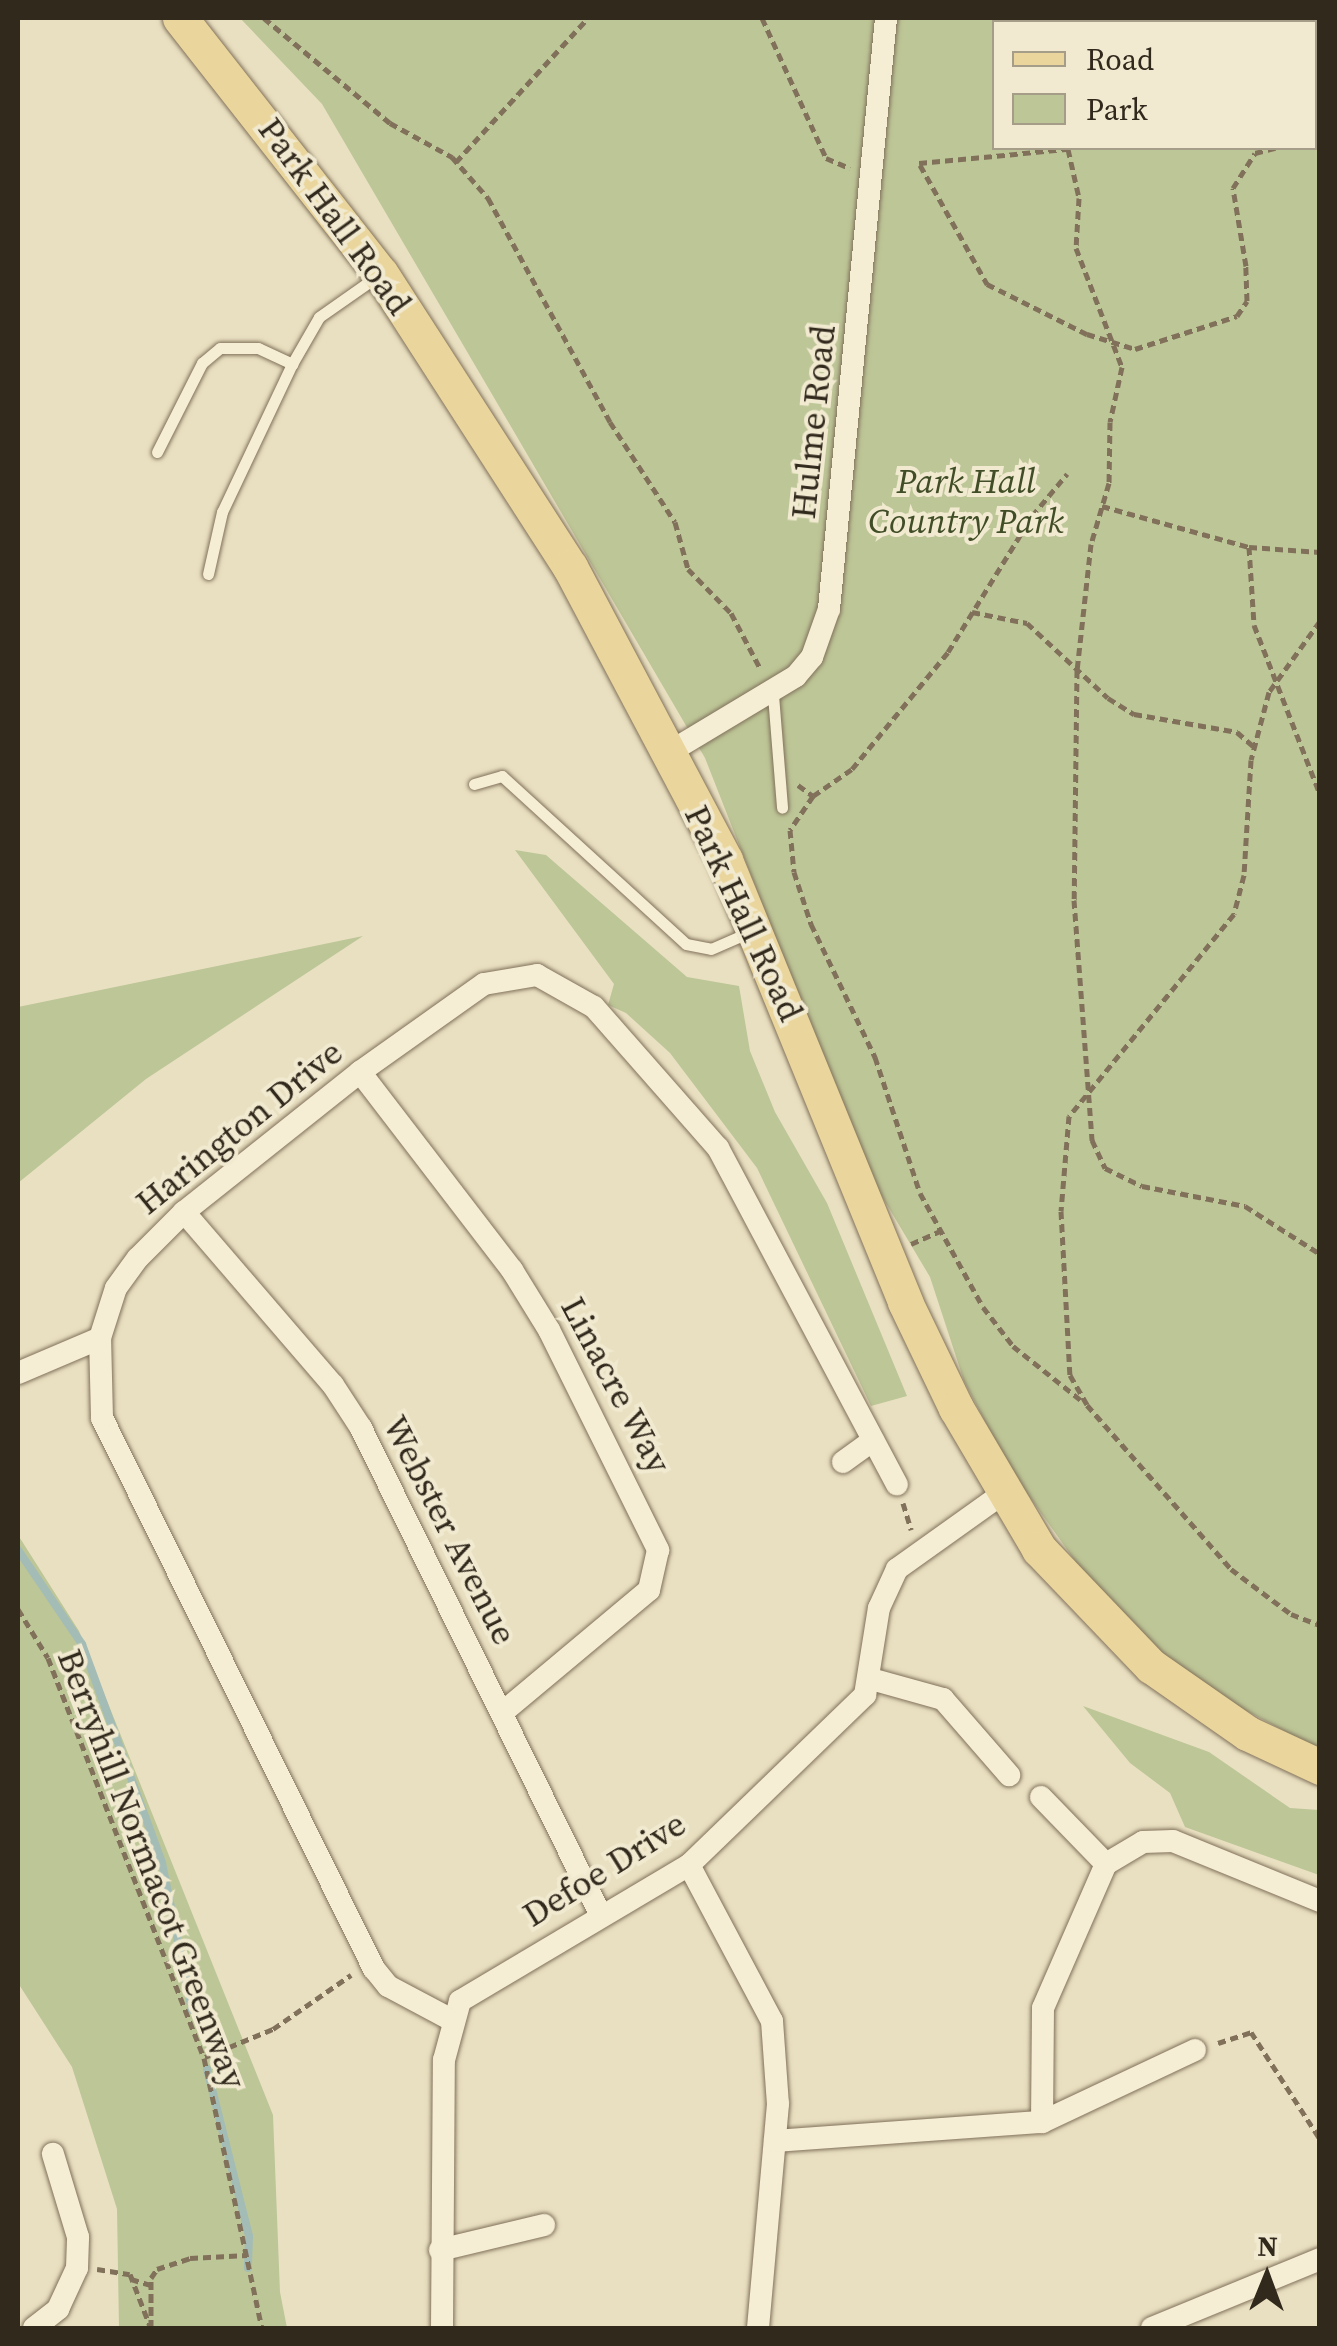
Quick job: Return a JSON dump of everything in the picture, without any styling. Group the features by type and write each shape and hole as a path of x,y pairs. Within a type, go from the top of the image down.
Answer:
{"main road":[{"name":"Park Hall Road","path":"180,18 381,274 570,567 755,929 872,1228 956,1408 1040,1549 1150,1666 1247,1733 1320,1767"}],"street":[{"name":"Hulme Road","path":"668,754 773,695 812,657 828,609 886,18"},
{"name":"Harington Drive","path":"450,2019 388,1986 370,1962 113,1442 97,1379 100,1338 116,1288 184,1212 360,1072 484,984 536,975 594,1006 718,1148 897,1484"},
{"name":"Linacre Way","path":"360,1072 512,1270 558,1346 658,1550 649,1590 502,1713"},
{"name":"Webster Avenue","path":"184,1212 332,1385 361,1428 600,1914"},
{"path":"18,1373 100,1338"},
{"path":"843,1462 874,1440"},
{"name":"Defoe Drive","path":"450,2019 478,1988 689,1865 852,1712 872,1679 886,1588 918,1552 1005,1492"},
{"path":"872,1679 943,1700 1008,1776"},
{"path":"1041,1797 1106,1864"},
{"path":"1042,2122 1044,2008 1106,1864 1144,1842 1173,1840 1320,1900"},
{"path":"689,1865 772,2021 775,2141 758,2328"},
{"path":"442,2328 440,2250 450,2019"},
{"path":"775,2141 1042,2122 1196,2050"},
{"path":"34,2328 58,2308 78,2268 78,2238 53,2154"},
{"path":"440,2250 544,2225"},
{"path":"1152,2328 1320,2259"}],"lane":[{"path":"208,574 222,512 319,316 381,274"},
{"path":"157,452 202,363 220,348 258,348 292,364"},
{"path":"773,695 783,773 782,808"},
{"path":"474,784 502,776 686,944 728,946 755,929"}],"path":[{"path":"264,18 390,123 456,162 488,198 610,422 675,522 688,569 731,613 773,695"},
{"path":"456,162 588,18"},
{"path":"762,18 826,158 872,176"},
{"path":"1058,150 918,164 987,284 1108,343 1135,349 1237,316 1247,301 1246,266 1234,188 1255,153 1267,150"},
{"path":"1068,150 1079,198 1076,248 1108,343 1122,367 1102,506 1091,544 1077,670 1074,900 1092,1081 1092,1140 1105,1168 1142,1186 1245,1206 1320,1254"},
{"path":"1067,474 1032,516 948,652 852,769 812,796 790,830 794,872 811,924 875,1057 920,1193 983,1308 1012,1346 1087,1406 1231,1570 1292,1614 1320,1625"},
{"path":"1102,506 1249,547 1320,552"},
{"path":"1249,547 1252,615 1274,686 1320,794"},
{"path":"972,612 1027,622 1077,670 1134,714 1237,732 1254,747"},
{"path":"1087,1406 1070,1375 1060,1211 1065,1130 1092,1081 1234,914 1244,875 1254,747 1274,686 1320,621"},
{"path":"783,773 812,796"},
{"path":"897,1484 918,1552"},
{"name":"Berryhill Normacot Greenway","path":"18,1609 48,1658 204,2058 262,2328"},
{"path":"204,2058 273,2028 370,1962"},
{"path":"1196,2050 1250,2032 1320,2138"},
{"path":"151,2328 151,2285 158,2270 190,2258 247,2255"},
{"path":"78,2268 124,2271 151,2328"},
{"path":"131,2279 151,2285"}],"green space":[{"name":"Park Hall Country Park","path":"240,18 1319,18 1319,1749 1203,1688 1140,1636 1086,1576 1011,1471 964,1381 930,1277 868,1173 705,758 322,104"},
{"path":"515,850 546,855 687,977 739,986 750,1051 775,1112 827,1203 907,1396 871,1406 757,1168 670,1053 626,1013 608,1005 614,984"},
{"path":"363,936 146,1079 18,1183 18,1007"},
{"path":"18,1535 79,1631 273,2115 280,2292 287,2328 119,2328 117,2209 72,2067 18,1983"},
{"path":"1083,1706 1209,1752 1290,1808 1319,1810 1319,1875 1185,1827 1170,1793 1130,1763"}],"waterway":[{"path":"18,1550 82,1644 162,1863 192,2010"},
{"path":"207,2069 249,2236 248,2268"}]}
